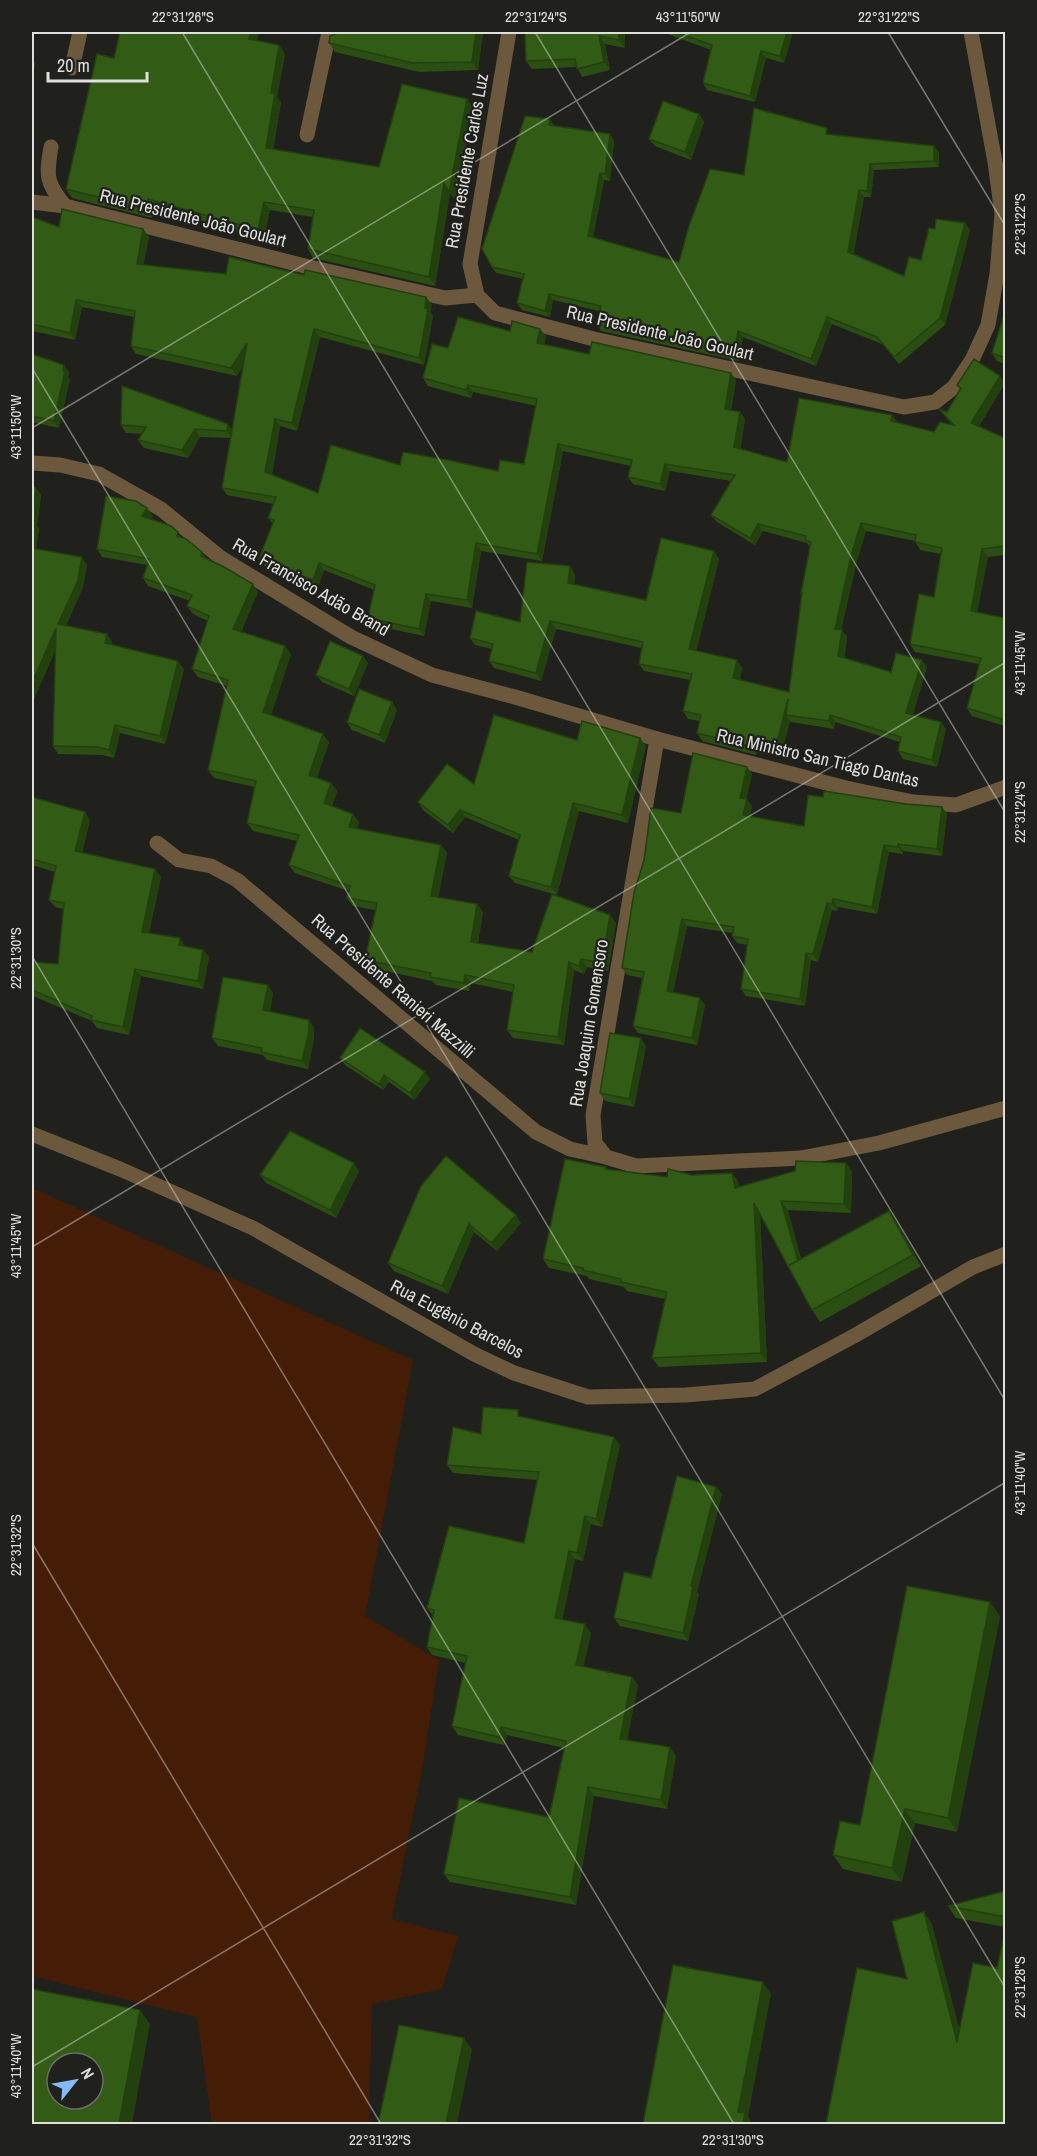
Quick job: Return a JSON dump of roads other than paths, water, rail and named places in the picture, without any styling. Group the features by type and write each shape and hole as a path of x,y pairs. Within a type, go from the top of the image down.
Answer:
{"street":[{"path":"72,68 80,32"},
{"path":"307,135 329,32"},
{"name":"Rua Presidente Carlos Luz","path":"477,296 470,264 508,32"},
{"name":"Rua Presidente João Goulart","path":"32,202 64,206 445,298 477,296 495,313 594,339 904,407 935,402 954,387 972,360 988,326 997,274 1002,214 995,162 971,32"},
{"path":"51,147 46,174 51,189 64,206"},
{"name":"Rua Francisco Adão Brand","path":"32,463 60,465 99,474 160,509 231,564 351,637 432,675 657,739"},
{"name":"Rua Ministro San Tiago Dantas","path":"657,739 846,788 913,802 956,805 1005,787"},
{"name":"Rua Joaquim Gomensoro","path":"606,1157 595,1143 592,1115 657,739"},
{"name":"Rua Presidente Ranieri Mazzilli","path":"157,843 179,860 211,866 237,880 536,1132 570,1149 606,1157"},
{"path":"606,1157 636,1166 801,1158 879,1143 1005,1108"},
{"name":"Rua Eugênio Barcelos","path":"32,1134 120,1169 253,1228 474,1354 514,1373 588,1397 686,1395 756,1389 854,1336 973,1267 1005,1254"}]}
